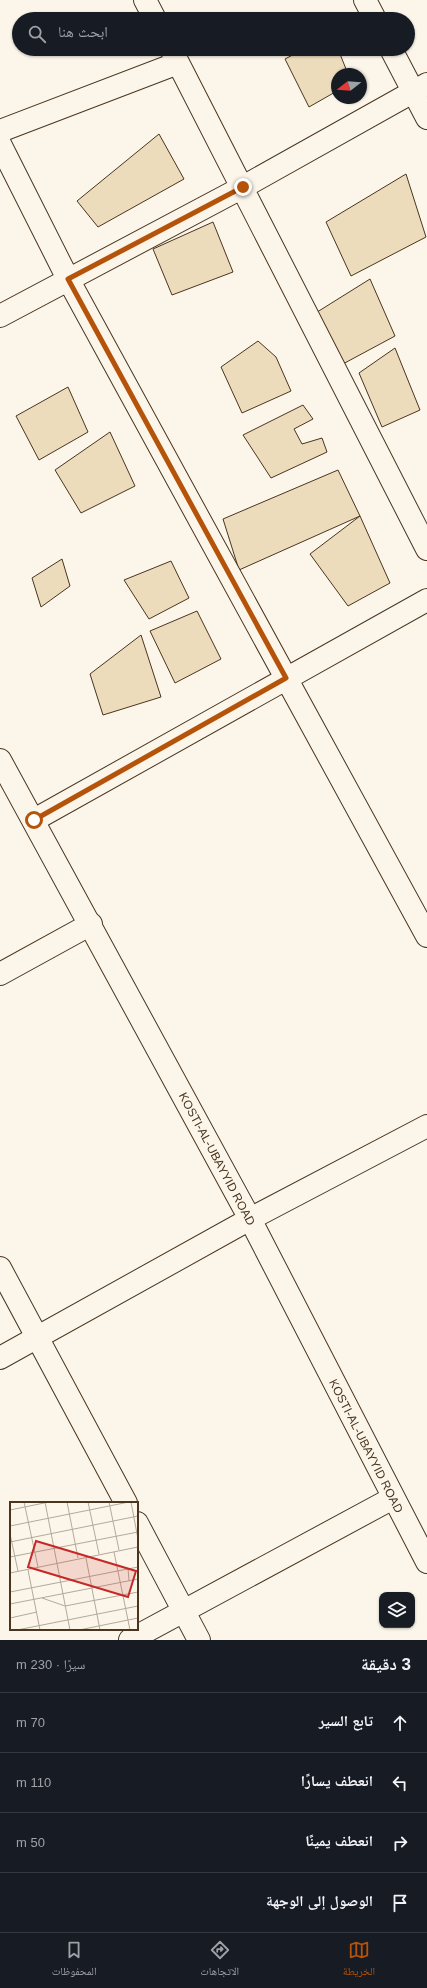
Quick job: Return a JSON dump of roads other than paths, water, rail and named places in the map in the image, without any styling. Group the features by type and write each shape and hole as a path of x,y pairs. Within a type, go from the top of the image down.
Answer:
{"main road":[{"path":"145,0 151,12"},
{"path":"365,0 371,12"},
{"path":"0,131 174,56 243,187 427,549"},
{"path":"396,56 420,88 427,118"},
{"path":"0,316 243,187 420,88"},
{"path":"0,144 68,279 427,936"},
{"path":"34,820 427,600"},
{"name":"KOSTI-AL-UBAYYID ROAD","path":"0,760 91,924 250,1219 427,1562"},
{"path":"0,974 91,924"},
{"path":"0,1358 250,1219 427,1126"},
{"path":"0,1268 125,1502"},
{"path":"130,1640 393,1498"},
{"path":"138,1525 199,1640"}]}
